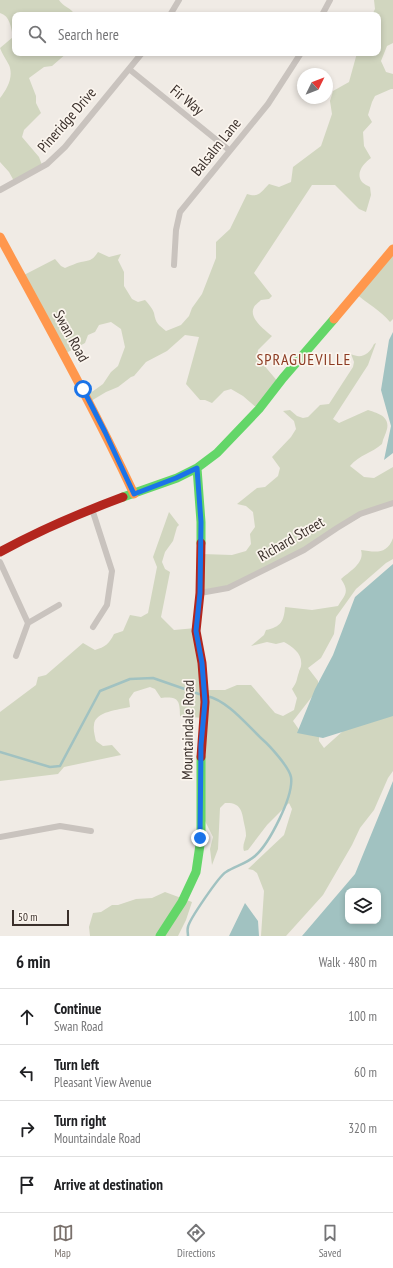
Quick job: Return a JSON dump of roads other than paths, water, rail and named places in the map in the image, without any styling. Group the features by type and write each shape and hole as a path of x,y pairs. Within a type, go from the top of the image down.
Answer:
{"street":[{"path":"172,12 180,0"},
{"path":"324,12 330,0"},
{"name":"Pineridge Drive","path":"0,190 47,164 65,147 140,56"},
{"name":"Balsalm Lane","path":"174,265 176,230 180,212 268,104 299,56"},
{"name":"Fir Way","path":"129,69 229,150"},
{"name":"Swan Road","path":"0,237 83,389 134,494"},
{"path":"0,552 29,536 82,512 176,478 197,468 217,453 259,409 283,378 393,249"},
{"name":"Mountaindale Road","path":"160,936 182,902 196,872 200,838 201,745 205,702 202,663 196,631 200,593 201,522 197,468"},
{"name":"Richard Street","path":"200,593 228,588 304,550 360,514 393,503"},
{"path":"92,509 112,571 106,605 94,627"},
{"path":"0,562 28,623"},
{"path":"16,656 28,623 59,606"},
{"path":"0,837 60,826 91,831"}],"water":[{"path":"393,332 393,453 384,460 391,426 381,390 389,340"},
{"path":"393,564 393,716 323,738 297,733 315,689 333,655 355,597"},
{"path":"393,781 393,936 302,936 355,874"},
{"path":"245,903 258,921 259,936 229,936"}],"waterway":[{"path":"0,752 50,767 60,766 100,691 130,679 153,678 202,695"},
{"path":"188,936 188,928 190,923 211,889 222,875 248,861 261,850 273,831 285,807 291,785 290,773 270,746 229,708 207,696"}],"district":[{"name":"SPRAGUEVILLE","path":"304,359"}]}
